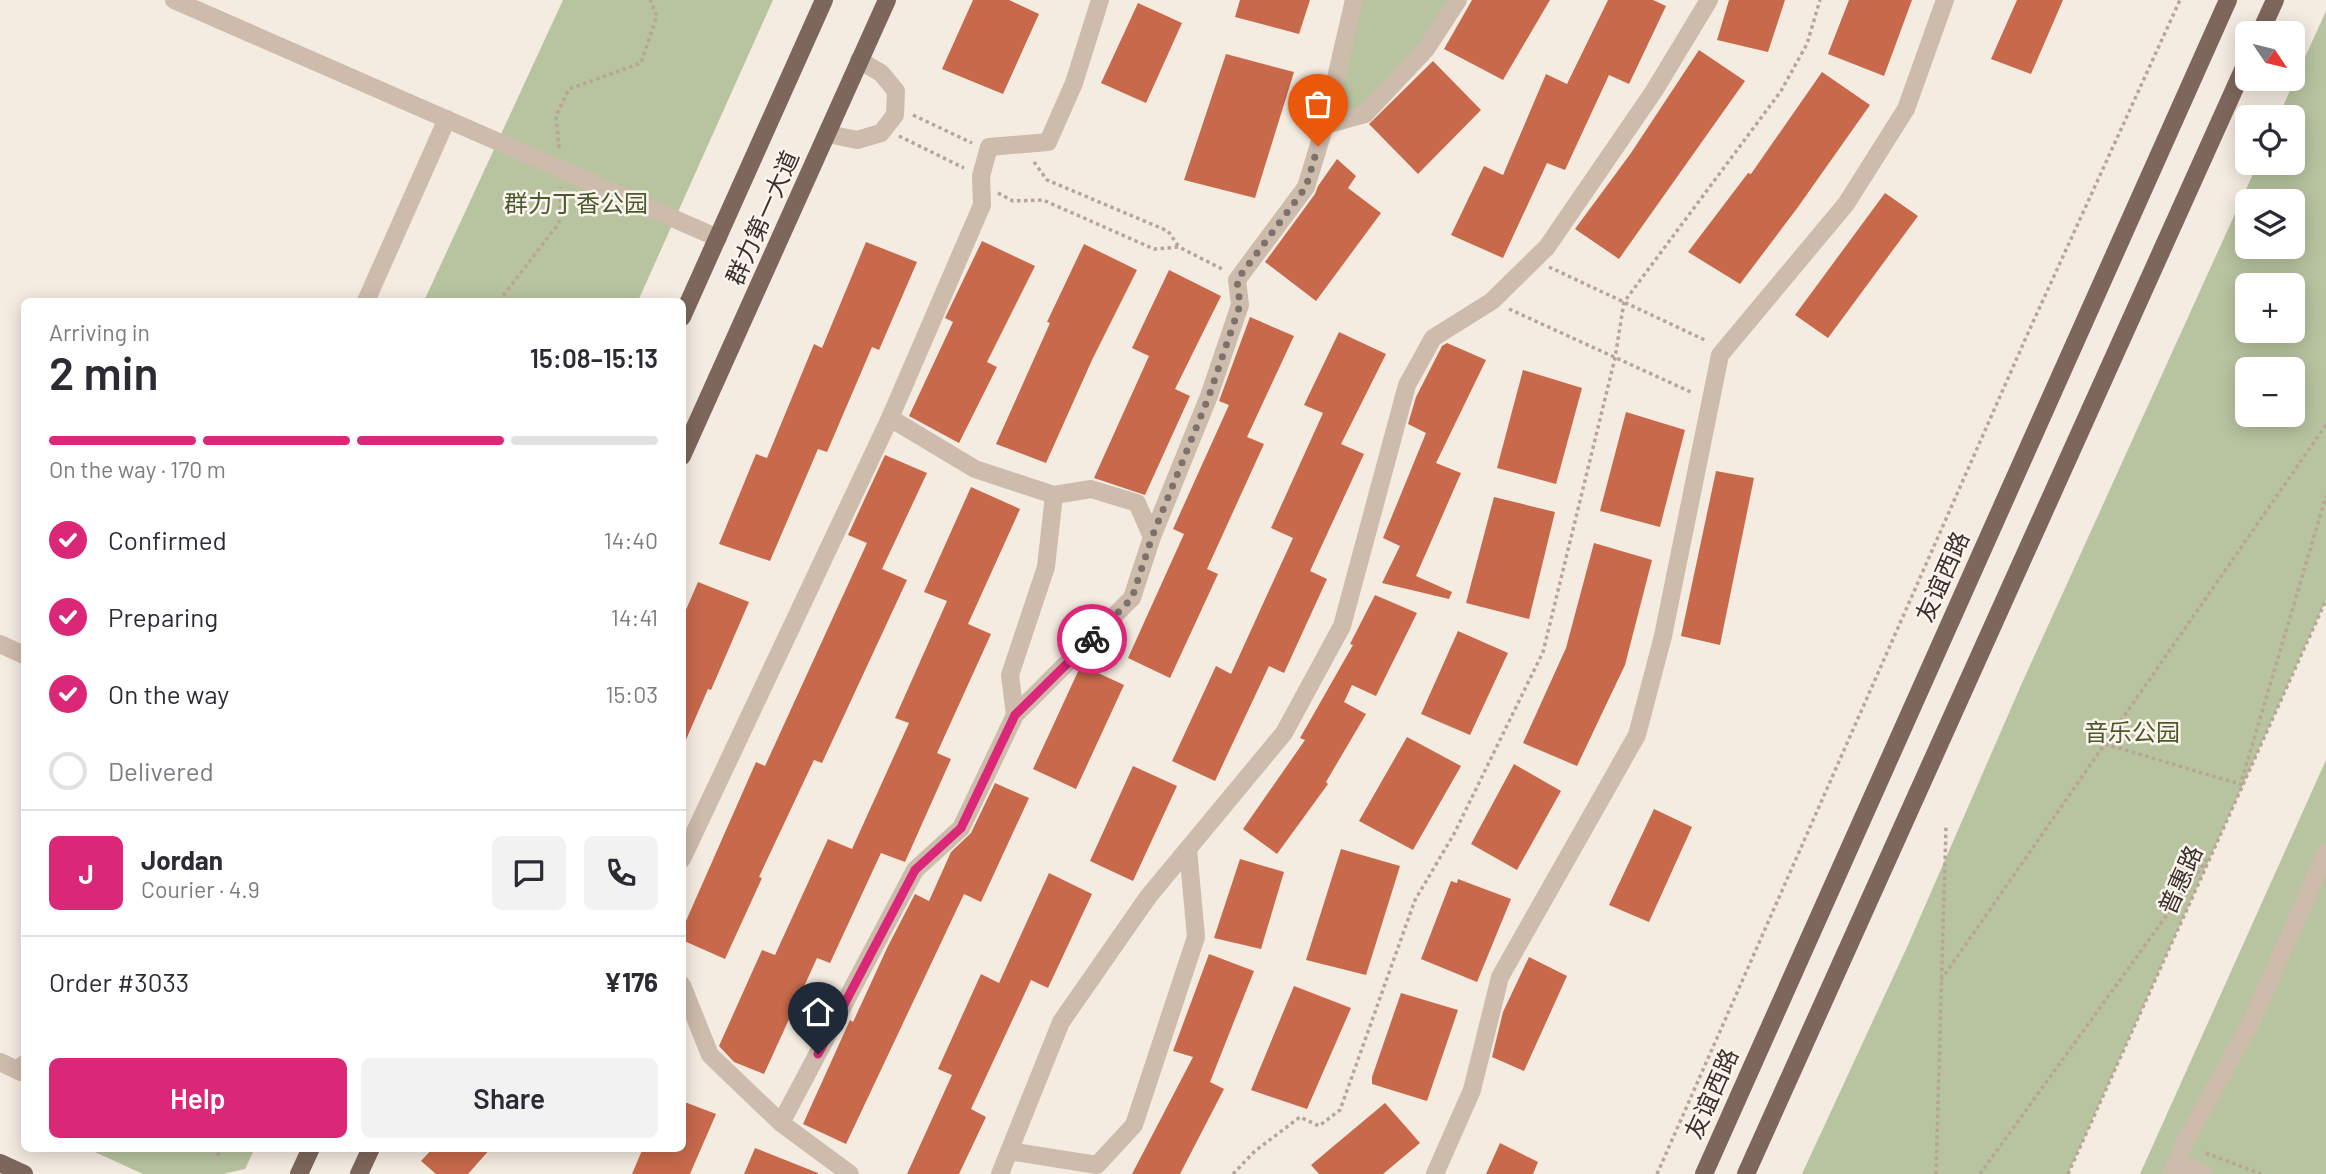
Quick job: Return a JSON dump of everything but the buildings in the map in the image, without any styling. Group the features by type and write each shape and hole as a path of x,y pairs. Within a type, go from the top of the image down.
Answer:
{"main road":[{"name":"群力第一大道","path":"686,308 824,0"},
{"name":"群力第一大道","path":"686,447 887,0"},
{"name":"友谊西路","path":"1704,1174 2228,0"},
{"path":"2265,21 2275,0"},
{"path":"1745,1174 2235,88"},
{"path":"299,1174 309,1152"},
{"path":"359,1174 369,1152"},
{"path":"0,1163 24,1174"}],"street":[{"path":"174,0 718,238"},
{"path":"686,851 890,418 982,205 981,177 989,147 1048,142 1074,83 1100,0"},
{"path":"781,1123 915,870 961,828 1015,715 1132,598 1152,537 1209,396 1240,305 1237,280 1306,187 1325,125 1354,0"},
{"path":"1325,125 1366,114 1426,49 1458,0"},
{"path":"1000,1174 1060,1022 1148,897 1284,733 1342,626 1407,385 1433,338 1492,301 1547,247 1654,91 1709,0"},
{"path":"1435,1174 1472,1090 1500,977 1637,735 1663,636 1720,355 1846,204 1880,151 1906,108 1945,0"},
{"path":"828,134 857,139 881,133 895,115 896,91 881,73 859,60"},
{"path":"367,298 447,119"},
{"path":"890,418 975,469 1054,495 1091,489 1137,503 1152,537"},
{"path":"1015,715 1010,676 1046,567 1054,495"},
{"path":"0,644 21,654"},
{"path":"1009,1151 1097,1165 1133,1125 1196,937 1188,849"},
{"path":"2204,1174 2173,1168 2252,1020 2326,853"},
{"path":"686,995 710,1055 781,1123 850,1174"},
{"path":"0,1062 21,1072"}],"path":[{"path":"501,298 559,223 562,169 556,116 569,89 641,63 657,16 650,0"},
{"path":"1233,1174 1255,1152 1300,1117 1319,1126 1340,1110 1415,900 1454,834 1543,652 1615,358 1624,302 1781,91 1807,44 1820,0"},
{"path":"1657,1174 2028,333 2180,0"},
{"path":"896,107 980,147 989,147"},
{"path":"885,128 981,177 990,188 1013,201 1043,200 1154,249 1180,247"},
{"path":"1033,160 1047,180 1168,231 1180,247 1220,267 1237,280"},
{"path":"1534,260 1725,349"},
{"path":"1492,301 1711,401"},
{"path":"1941,979 2326,425"},
{"path":"2235,802 2326,496"},
{"name":"普惠路","path":"2067,1174 2326,600"},
{"path":"2104,744 2240,784"},
{"path":"1936,1174 1946,827"},
{"path":"1980,1174 2214,850"},
{"path":"2184,1144 2261,1174"},
{"path":"216,1152 222,1158"}],"green space":[{"name":"群力丁香公园","path":"563,0 773,0 639,298 425,298"},
{"path":"1354,0 1458,0 1365,114 1325,125"},
{"name":"音乐公园","path":"2326,11 2326,600 2068,1174 1802,1174 1908,945 2022,683 2235,214 2235,259 2305,259 2305,189 2246,189 2253,175 2305,175 2305,105 2283,105 2290,91 2305,91 2305,57"},
{"path":"2326,760 2326,1174 2140,1174"},
{"path":"95,1152 253,1152 245,1169 223,1174 143,1174"}],"way so far":[{"path":"1092,639 1132,598 1152,537 1209,396 1240,305 1237,280 1306,187 1318,146"}],"route":[{"path":"818,1054 915,870 961,828 1015,715 1092,639"}]}
